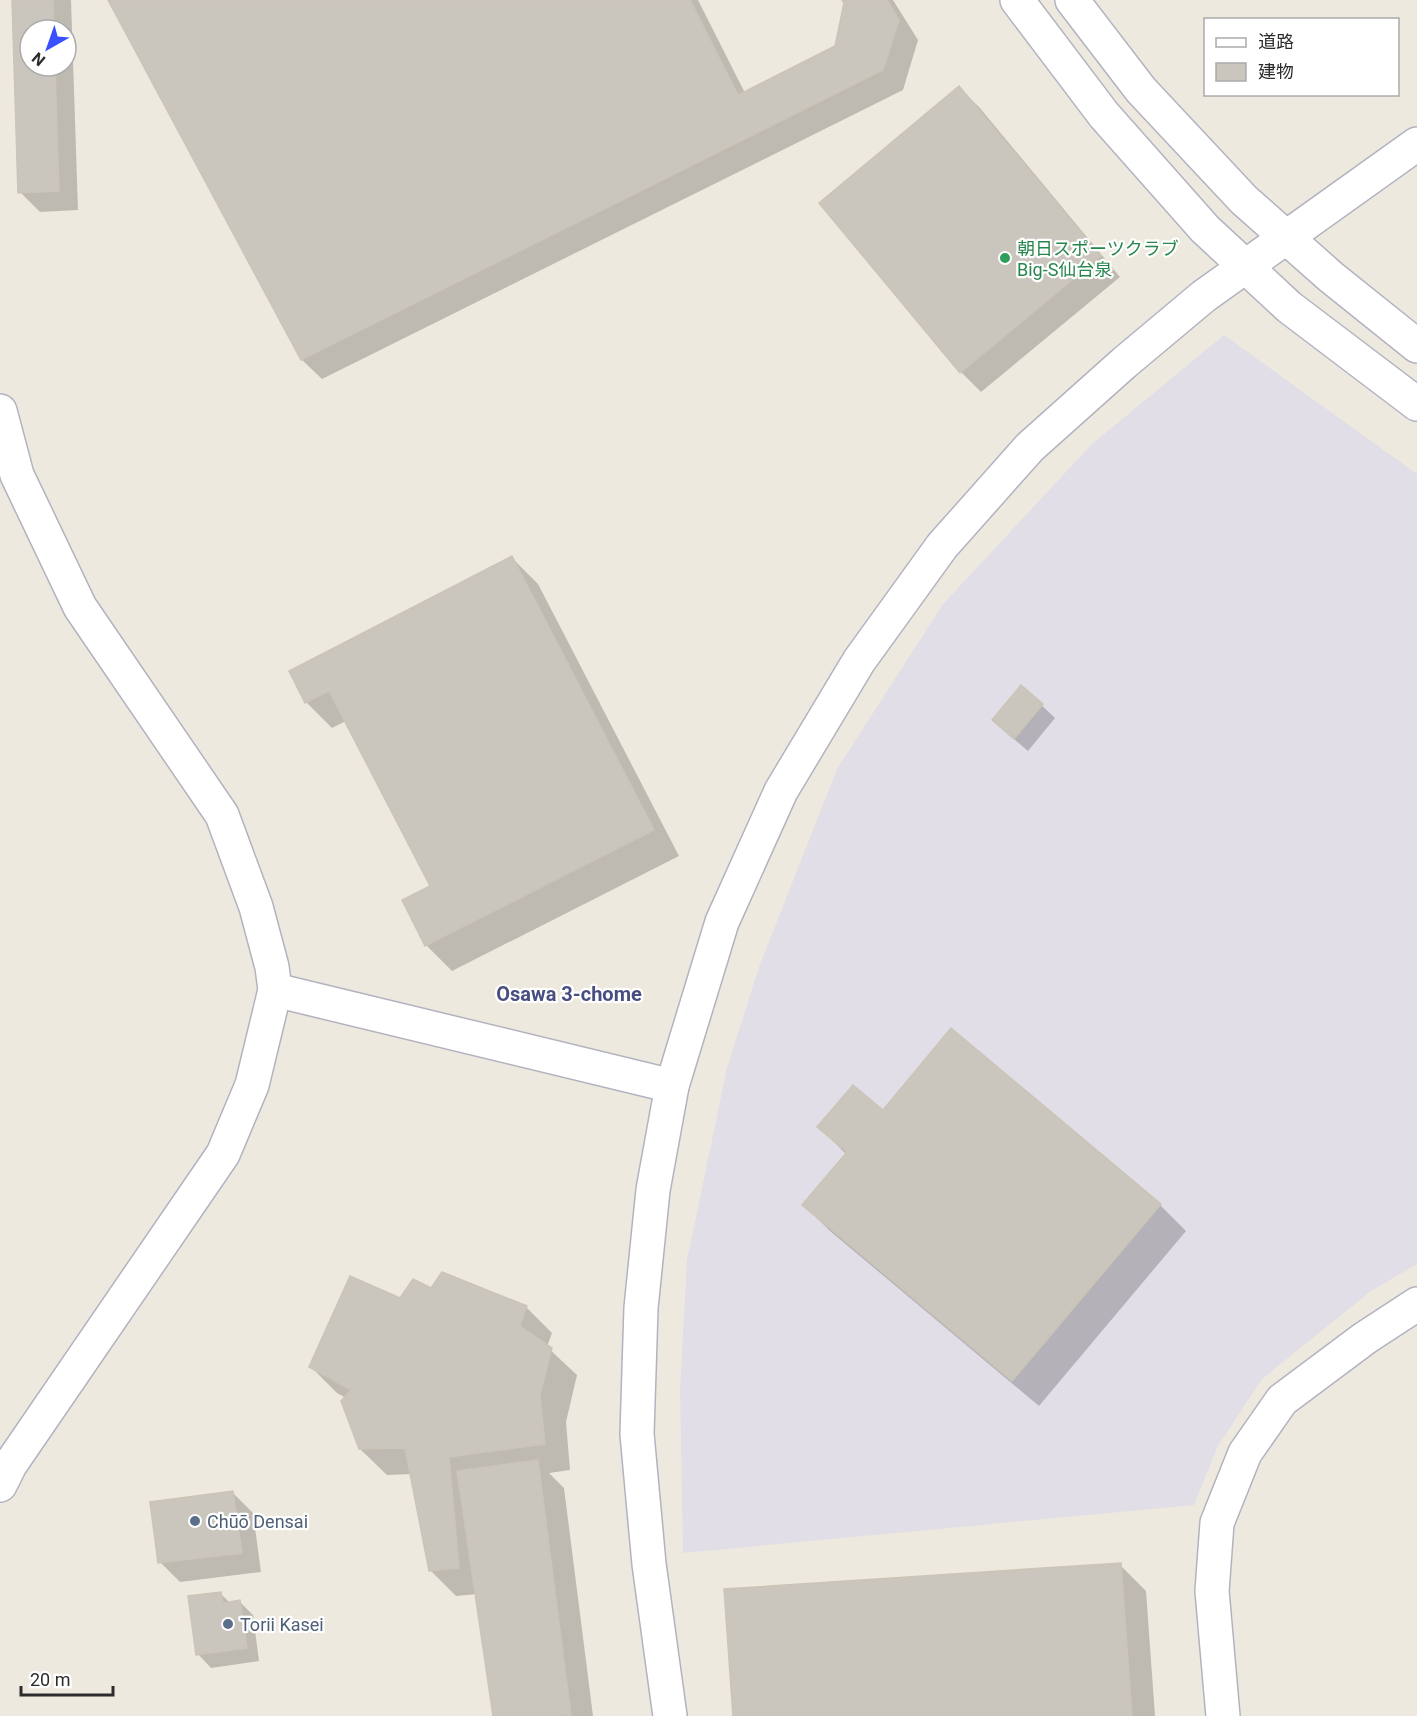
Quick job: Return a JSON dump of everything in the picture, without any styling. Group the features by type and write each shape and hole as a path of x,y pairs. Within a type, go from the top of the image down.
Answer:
{"street":[{"path":"1017,0 1104,115 1205,229 1289,307 1417,404"},
{"path":"1072,0 1141,90 1244,200 1331,277 1417,346"},
{"path":"670,1716 649,1564 637,1434 641,1308 653,1190 672,1086 722,922 781,791 859,661 942,546 1030,447 1124,363 1204,296 1417,144"},
{"path":"0,411 17,475 80,607 222,815 256,907 272,968 275,990 252,1085 223,1154 10,1465 0,1485"},
{"path":"275,990 672,1086"},
{"path":"1223,1716 1212,1591 1217,1523 1245,1453 1282,1400 1365,1338 1417,1304"}],"shaded area":[{"path":"1224,335 1417,474 1417,1264 1371,1291 1262,1379 1218,1446 1194,1505 683,1553 680,1389 687,1260 727,1068 759,967 837,769 943,604 1092,444"}],"building":[{"path":"12,0 53,0 54,18 18,18 18,78 55,78 59,191 18,193"},
{"path":"108,0 690,0 738,95 835,46 844,3 842,0 887,0 899,20 883,70 301,360"},
{"path":"959,86 1101,256 960,373 819,203"},
{"path":"512,556 654,830 425,946 402,900 430,886 329,691 305,703 289,671"},
{"path":"1021,685 1043,704 1014,739 992,720"},
{"path":"951,1028 1161,1204 1012,1381 802,1205 847,1152 817,1127 853,1085 883,1110"},
{"path":"442,1272 527,1306 520,1326 552,1348 540,1395 545,1444 449,1457 459,1568 429,1571 405,1448 359,1449 341,1401 351,1390 309,1367 350,1276 400,1298 413,1279 431,1288"},
{"path":"538,1460 571,1715 493,1716 457,1471"},
{"path":"233,1491 242,1553 158,1563 150,1502"},
{"path":"1121,1563 1132,1716 733,1716 724,1589"},
{"path":"221,1592 223,1603 240,1600 247,1648 196,1655 188,1596"}],"place":[{"name":"朝日スポーツクラブ Big-S仙台泉","path":"1005,258"},
{"name":"Chūō Densai","path":"195,1521"},
{"name":"Torii Kasei","path":"228,1624"}],"district":[{"name":"Osawa 3-chome","path":"569,994"}]}
